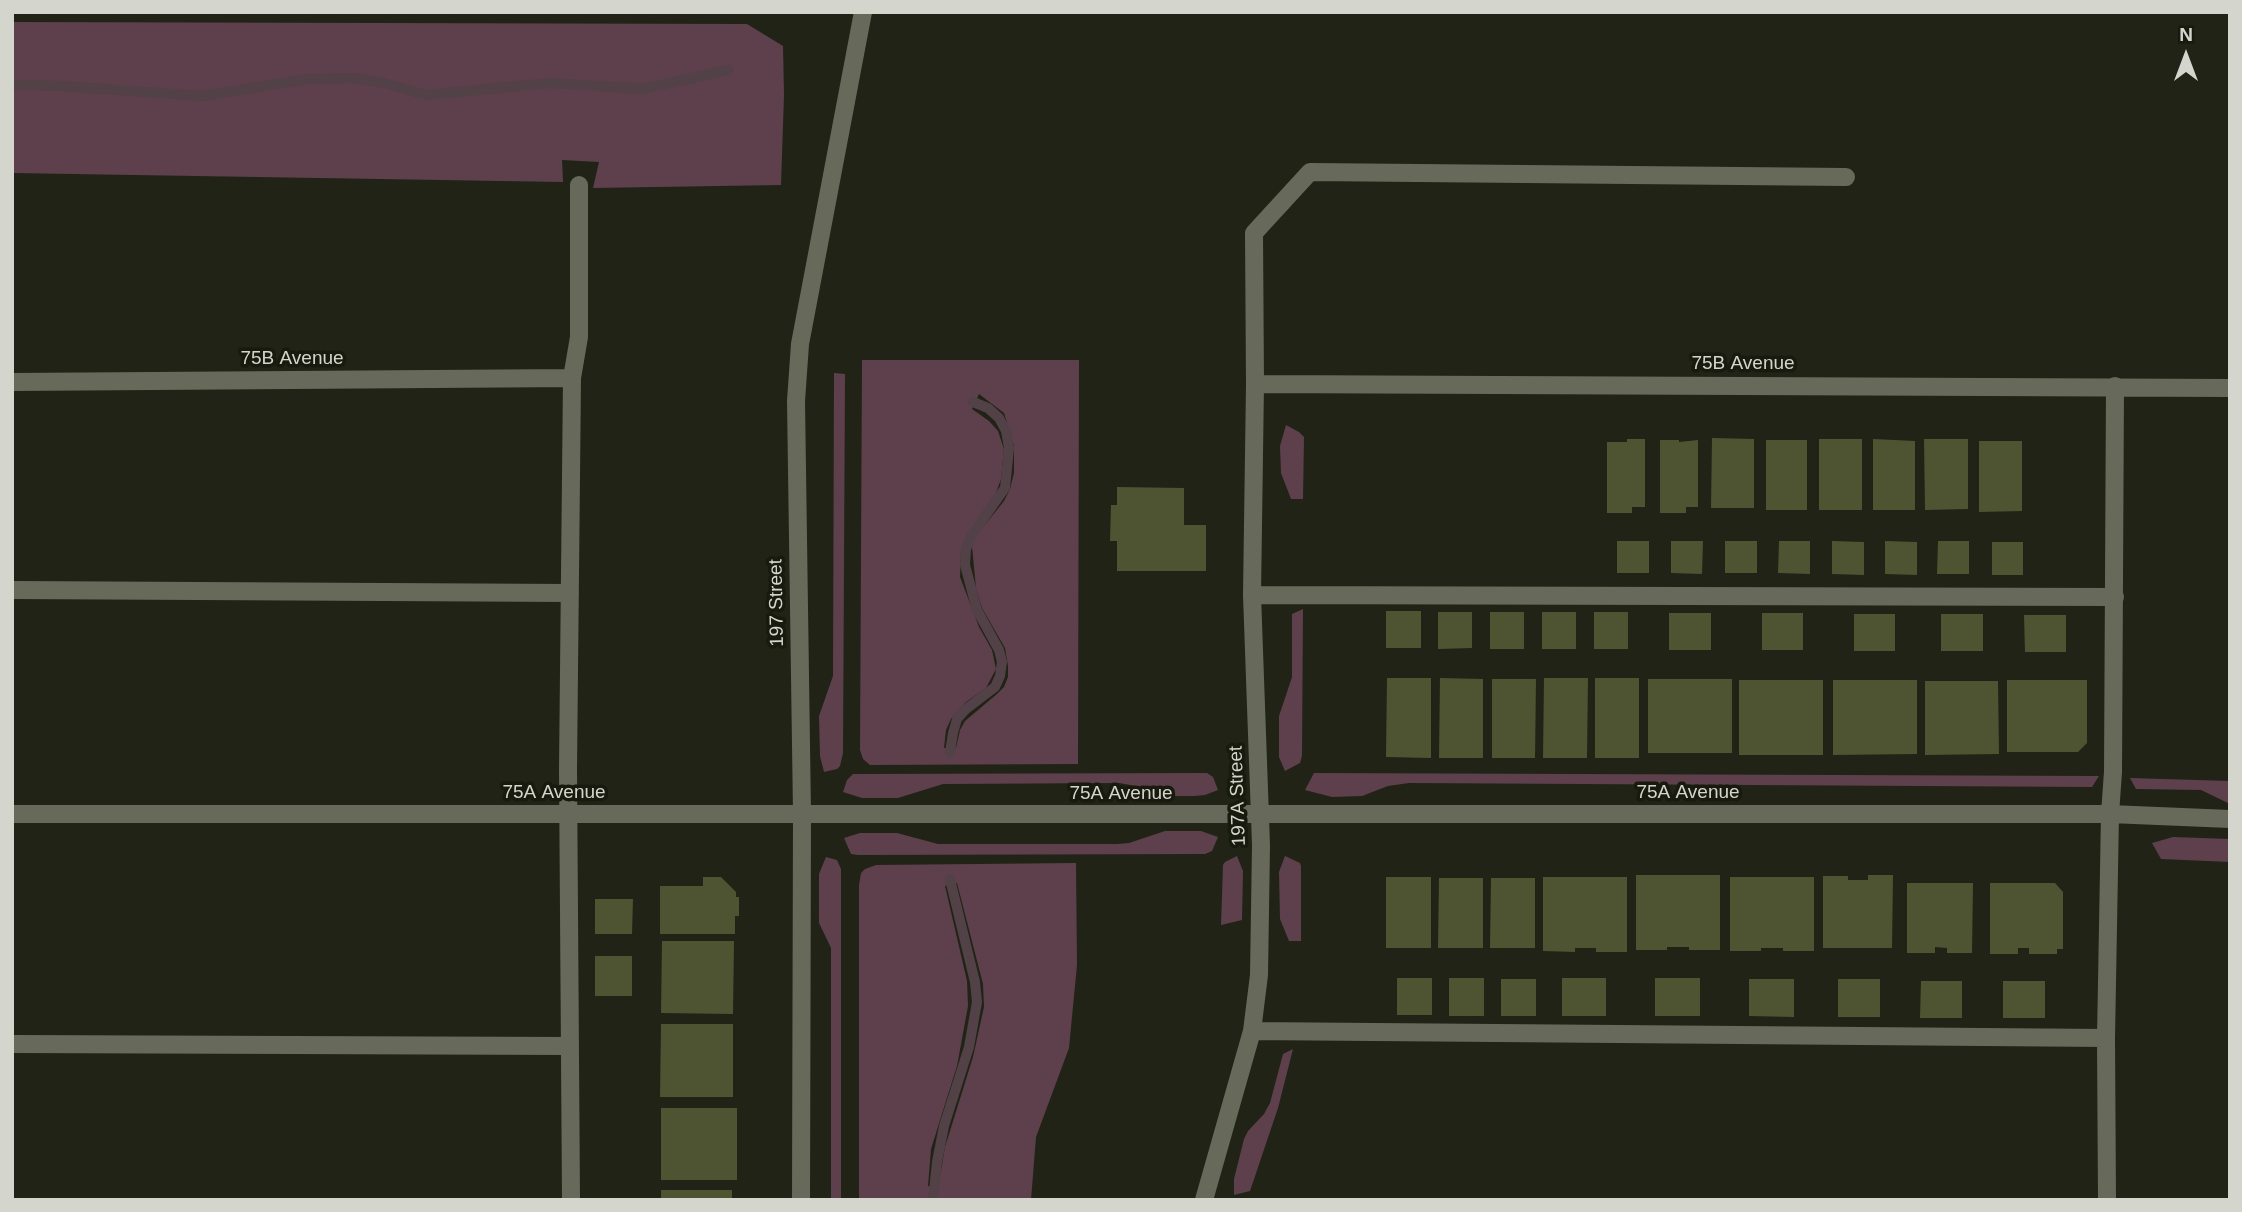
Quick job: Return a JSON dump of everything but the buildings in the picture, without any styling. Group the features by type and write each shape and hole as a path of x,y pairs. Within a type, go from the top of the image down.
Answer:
{"street":[{"name":"197 Street","path":"801,1200 802,813 796,457 800,344 863,12"},
{"name":"197A Street","path":"1204,1200 1252,1031 1259,975 1260,815 1252,595 1254,233 1310,172 1846,177"},
{"path":"571,1200 568,769 572,379 579,337 579,185"},
{"name":"75B Avenue","path":"12,382 572,379"},
{"name":"75B Avenue","path":"1255,384 2230,388"},
{"path":"2107,1200 2106,1038 2113,772 2115,386"},
{"path":"12,590 570,593"},
{"path":"1252,595 2115,597"},
{"name":"75A Avenue","path":"12,814 2110,814 2230,819"},
{"path":"1252,1031 2106,1038"},
{"path":"12,1044 569,1046"}],"shaded area":[{"path":"12,22 747,24 783,46 781,185 593,188 599,162 562,160 563,182 12,173"},
{"path":"862,360 1079,360 1078,764 870,765 863,759 860,750","holes":["979,394 1004,413 1014,446 1014,473 1004,501 976,536 972,546 976,588 982,608 1005,648 1008,677 1004,687 965,721 956,748 944,748 946,730 951,719 966,702 986,688 996,669 992,650 979,627 960,577 961,551 967,535 996,493 1001,479 1004,449 998,431 972,409"]},
{"path":"834,373 845,374 843,753 837,769 824,772 820,756 819,716 833,676"},
{"path":"1286,425 1304,437 1303,499 1291,499 1281,473 1280,446"},
{"path":"1303,609 1302,756 1300,763 1285,771 1279,757 1279,716 1292,677 1292,614"},
{"path":"1207,773 1213,777 1218,790 1194,796 1159,796 1136,786 1119,783 943,784 898,798 862,798 843,792 847,780 853,774"},
{"path":"1314,773 2099,776 2092,787 1409,783 1388,786 1362,796 1332,797 1305,790"},
{"path":"2130,778 2230,781 2230,804 2201,790 2136,789"},
{"path":"1165,831 1201,831 1218,837 1212,851 1205,854 858,855 851,854 844,838 860,833 897,833 938,844 1117,844 1129,843"},
{"path":"2173,837 2230,839 2230,862 2161,859 2152,843"},
{"path":"1237,856 1243,871 1242,920 1221,925 1223,865"},
{"path":"1285,856 1301,866 1301,941 1289,941 1280,919 1279,872"},
{"path":"826,857 837,860 841,869 841,1200 831,1200 831,948 819,923 819,874"},
{"path":"1076,863 1077,965 1069,1048 1036,1137 1031,1200 859,1200 859,885 861,873 876,865","holes":["957,883 983,984 984,1007 973,1057 945,1147 938,1188 928,1186 931,1149 957,1066 968,1006 967,981 945,886"]},
{"path":"1293,1049 1278,1108 1250,1191 1234,1195 1234,1179 1244,1139 1270,1103 1283,1054"}],"waterway":[{"path":"12,85 202,96 308,79 355,78 426,95 551,83 643,89 728,70"},
{"path":"950,752 957,719 995,687 1002,662 999,650 977,610 965,565 966,549 972,535 1005,488 1009,448 1006,431 999,418 988,408 973,402"},
{"path":"933,1200 944,1126 969,1047 977,1002 975,982 950,879"}]}
